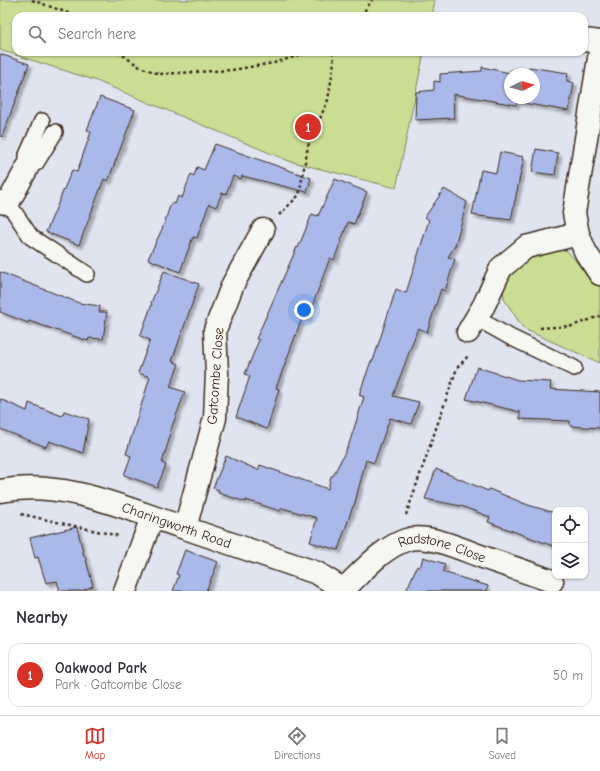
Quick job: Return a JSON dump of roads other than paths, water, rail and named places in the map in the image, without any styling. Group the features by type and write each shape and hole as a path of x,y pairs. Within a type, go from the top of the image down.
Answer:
{"street":[{"path":"588,40 600,42"},
{"path":"600,52 574,213 578,234 586,253 600,274"},
{"path":"4,202 27,168"},
{"name":"Gatcombe Close","path":"185,528 215,418 217,373 215,330 233,284 263,230"},
{"path":"473,334 501,268 526,247 578,234"},
{"name":"Charingworth Road","path":"0,491 24,487 59,490 102,500 317,572 345,590"},
{"path":"125,591 152,517"},
{"name":"Radstone Close","path":"345,590 378,556 407,540 428,539 451,545 552,581"}],"lane":[{"path":"42,121 27,155 27,168 36,163 55,132"},
{"path":"4,202 31,237 87,274"},
{"path":"473,334 510,337 574,368"}],"place":[{"name":"Oakwood Park","path":"308,127"}]}
